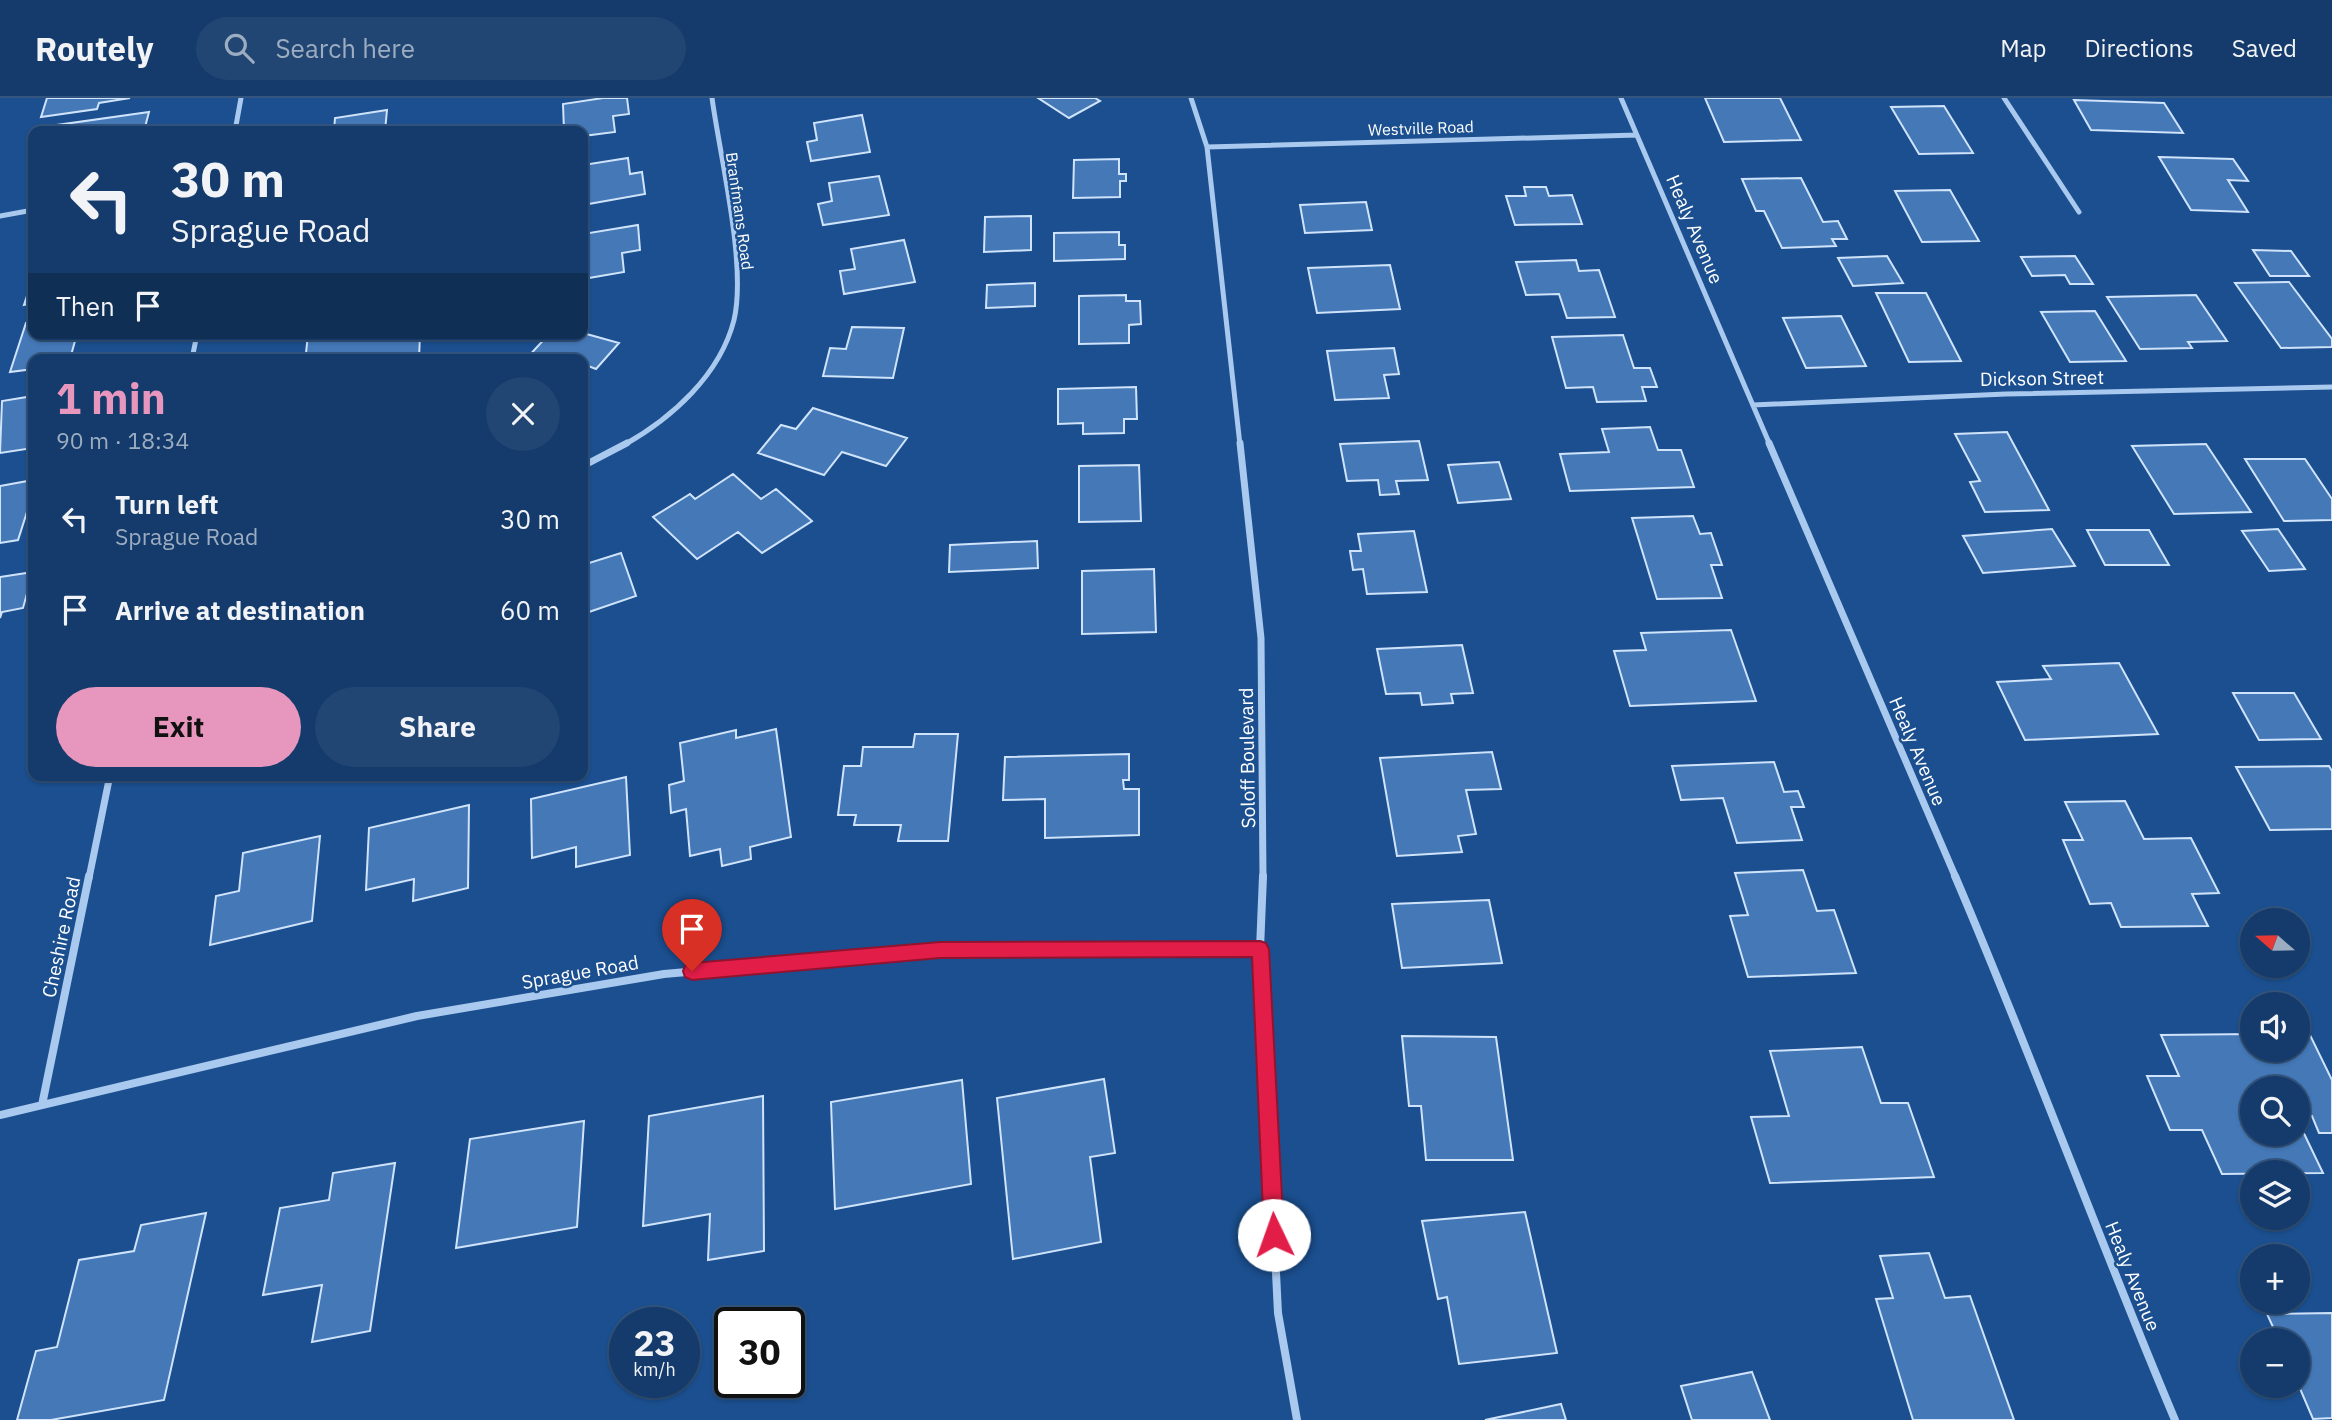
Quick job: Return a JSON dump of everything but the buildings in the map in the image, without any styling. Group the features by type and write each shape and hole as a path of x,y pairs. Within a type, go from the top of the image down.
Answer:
{"street":[{"path":"236,126 241,98"},
{"name":"Branfmans Road","path":"588,464 611,454 647,432 679,407 717,360 733,322 738,272 712,98"},
{"name":"Soloff Boulevard","path":"1191,98 1207,146 1261,638 1264,838 1260,949 1278,1313 1297,1420"},
{"name":"Healy Avenue","path":"1621,98 2007,998 2127,1307 2175,1420"},
{"path":"2004,98 2079,212"},
{"name":"Westville Road","path":"1207,146 1637,135"},
{"path":"0,216 28,212"},
{"name":"Dickson Street","path":"1753,405 2007,394 2332,387"},
{"name":"Cheshire Road","path":"42,1105 109,781"},
{"name":"Sprague Road","path":"0,1115 417,1016 664,974 940,950 1260,949"}],"route":[{"path":"692,971 940,950 1260,949 1274,1235"}]}
